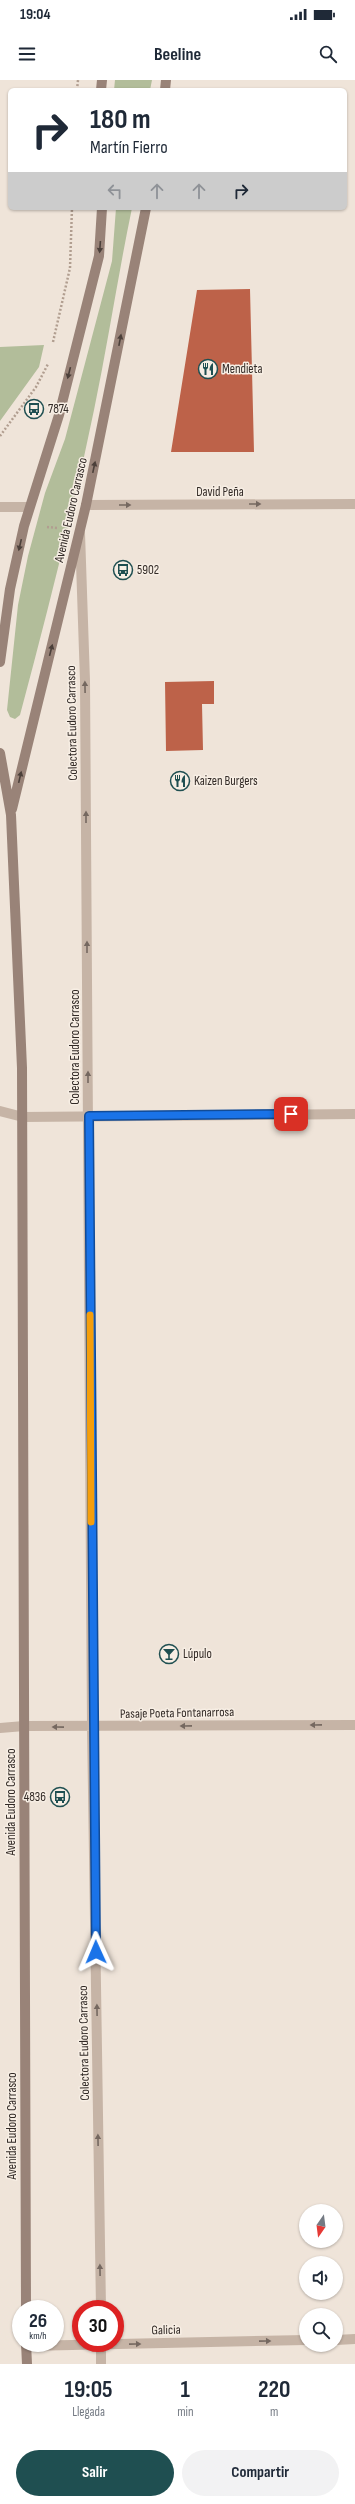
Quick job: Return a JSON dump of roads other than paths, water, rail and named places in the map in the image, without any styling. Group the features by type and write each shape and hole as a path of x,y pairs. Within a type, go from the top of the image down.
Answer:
{"main road":[{"path":"0,662 10,589 29,507 59,415 99,256 102,210"},
{"name":"Avenida Eudoro Carrasco","path":"11,814 86,505 146,210"},
{"name":"Avenida Eudoro Carrasco","path":"0,753 11,814 22,1117 26,2300"},
{"path":"26,2352 26,2364"}],"street":[{"name":"David Peña","path":"86,505 355,504"},
{"path":"0,507 29,507"},
{"name":"Colectora Eudoro Carrasco","path":"80,529 85,681 92,1727 101,2300"},
{"path":"0,1111 22,1117 355,1114"},
{"name":"Pasaje Poeta Fontanarrosa","path":"0,1728 24,1726 92,1727 355,1724"},
{"path":"343,2340 355,2339"},
{"name":"Galicia","path":"124,2344 299,2340"},
{"path":"101,2352 101,2364"}],"place":[{"name":"Mendieta","path":"208,369"},
{"name":"7874","path":"34,409"},
{"name":"5902","path":"123,570"},
{"name":"Kaizen Burgers","path":"180,781"},
{"name":"Lúpulo","path":"169,1654"},
{"name":"4836","path":"60,1797"}]}
